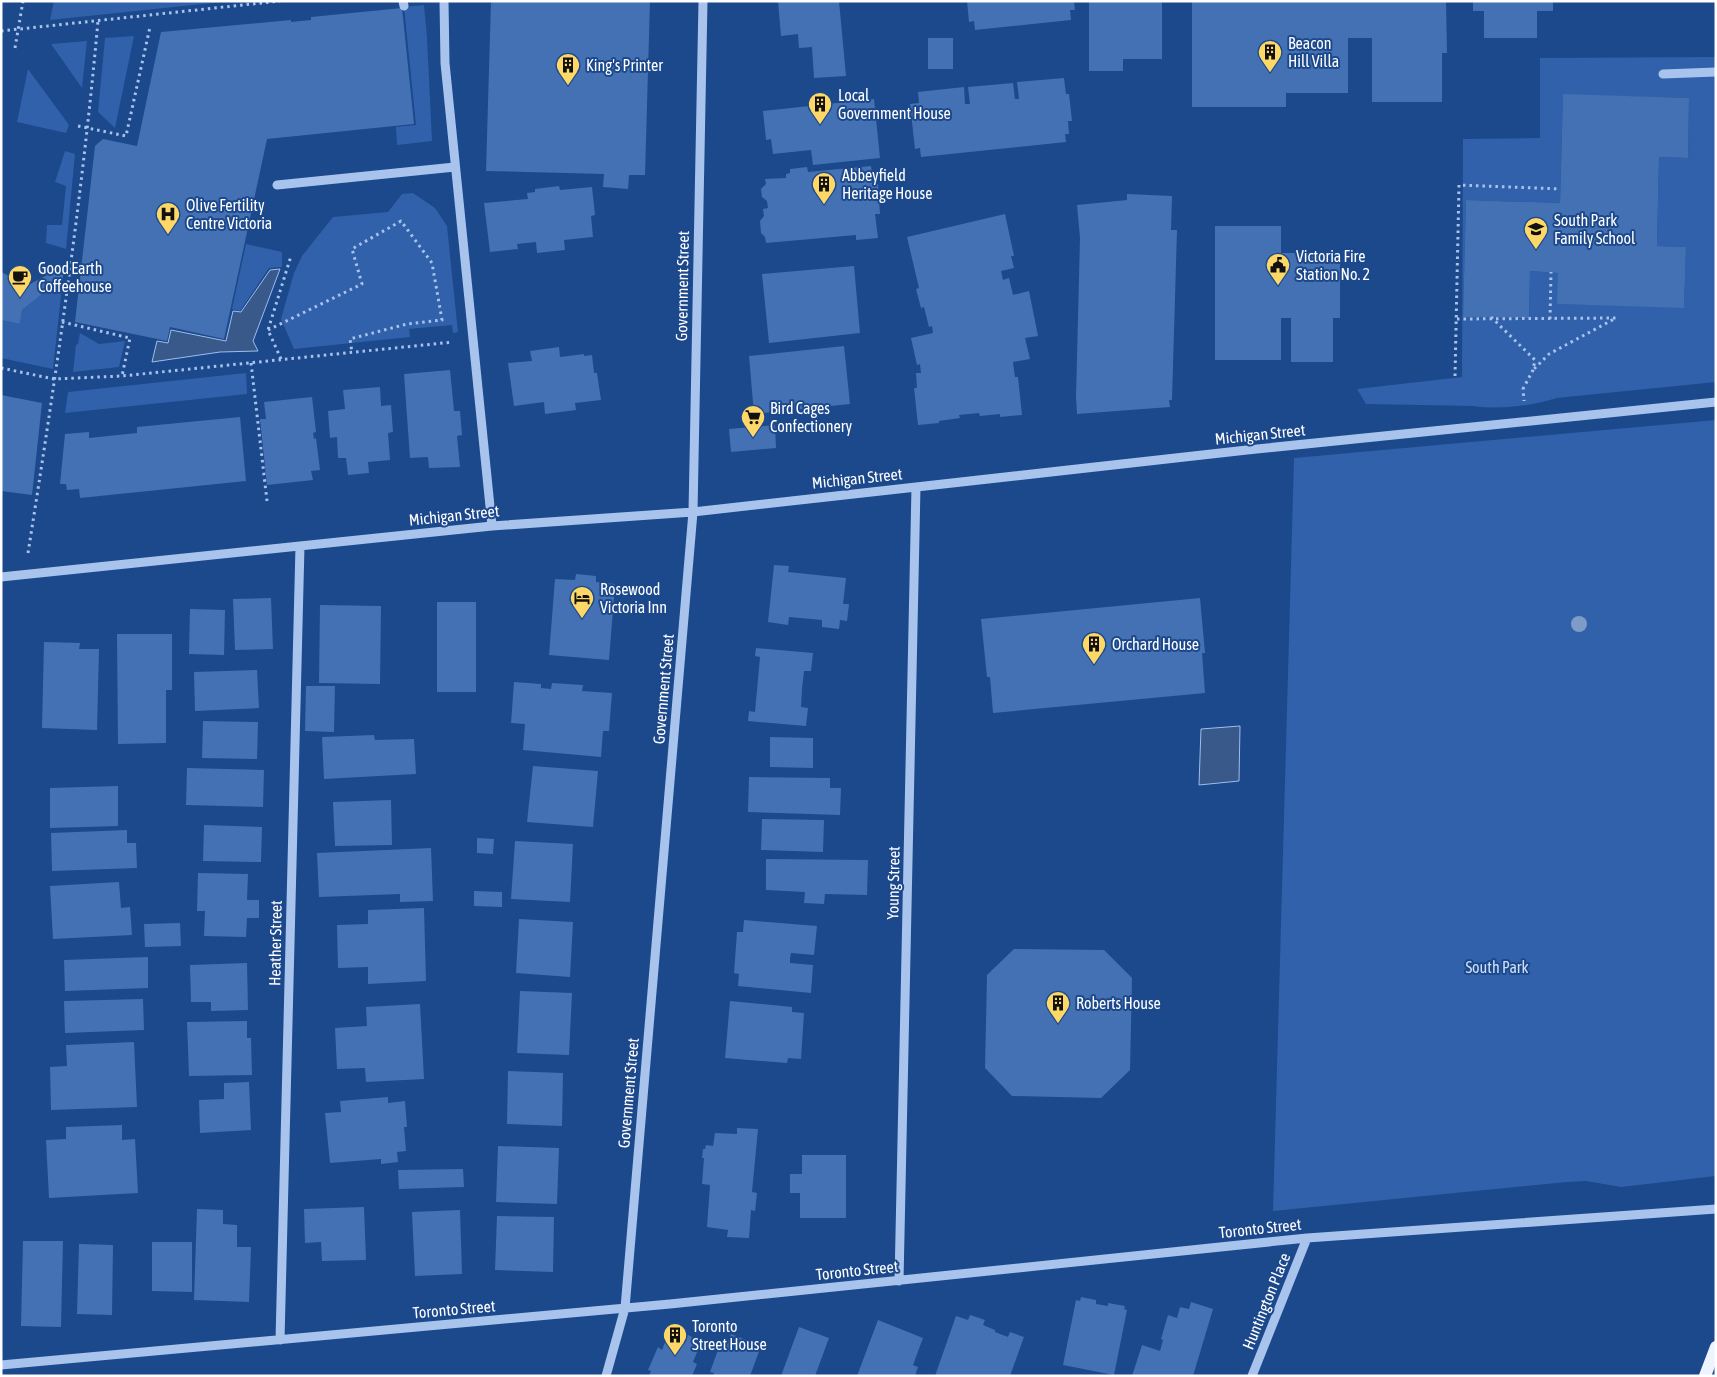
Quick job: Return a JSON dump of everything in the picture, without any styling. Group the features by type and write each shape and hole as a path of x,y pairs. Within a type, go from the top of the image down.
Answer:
{"main road":[{"path":"1705,1376 1716,1347"}],"street":[{"path":"444,1 445,63 492,526"},
{"name":"Government Street","path":"606,1376 625,1308 693,512 703,1"},
{"path":"1663,74 1716,72"},
{"path":"277,185 455,167"},
{"name":"Michigan Street","path":"1,577 492,526 693,512 1247,450 1716,402"},
{"name":"Young Street","path":"899,1281 916,487"},
{"name":"Heather Street","path":"280,1340 300,546"},
{"name":"Toronto Street","path":"1,1366 625,1308 1308,1238 1716,1209"},
{"name":"Huntington Place","path":"1252,1376 1308,1238"}],"path":[{"path":"15,48 23,1"},
{"path":"1,31 280,1"},
{"path":"25,574 71,258 98,21"},
{"path":"78,126 126,136 150,27"},
{"path":"1456,376 1459,185 1560,189"},
{"path":"268,330 362,284 352,249 401,221 432,263 442,320 408,324 350,339 352,353"},
{"path":"281,360 268,330 291,256"},
{"path":"64,258 71,258"},
{"path":"1550,319 1551,272"},
{"path":"1456,319 1616,318 1549,354 1533,370"},
{"path":"1492,319 1535,360 1533,370 1523,389 1526,422"},
{"path":"62,322 130,338 122,376"},
{"path":"1,368 54,379 122,376 473,340"},
{"path":"251,363 267,501"}],"green space":[{"path":"54,1 231,1 50,20"},
{"path":"424,5 432,141 397,145 396,127 416,125 404,7"},
{"path":"134,36 115,128 98,112 105,38"},
{"path":"87,41 82,88 51,44"},
{"path":"1716,57 1716,382 1557,398 1526,405 1505,407 1366,404 1357,389 1462,377 1463,139 1540,138 1540,58","holes":["1563,95 1689,98 1688,158 1659,157 1657,246 1686,247 1684,307 1558,304 1558,273 1530,271 1529,318 1463,317 1466,200 1560,203"]},
{"path":"28,69 69,125 66,133 17,122"},
{"path":"65,151 75,154 66,249 46,243 47,225 62,225 66,186 55,182"},
{"path":"413,193 435,208 447,226 458,332 453,333 452,325 409,329 410,337 294,349 281,319 294,273 302,256 333,217 388,212 402,194"},
{"path":"246,244 282,252 282,267 269,268 240,311 232,309"},
{"path":"63,278 53,369 1,358 1,320 20,324 22,310"},
{"path":"80,333 99,344 125,341 119,367 73,372 76,345 78,344"},
{"path":"246,373 247,394 65,413 68,392"},
{"name":"South Park","path":"1716,420 1716,1176 1621,1187 1586,1181 1567,1182 1273,1211 1294,458"}],"shaded area":[{"path":"280,269 253,341 258,351 220,352 152,362 157,341 168,343 171,330 226,341 233,311 241,312 270,270"},
{"path":"1240,726 1239,781 1199,785 1201,729"}],"building":[{"name":"King's Printer","path":"491,1 650,1 645,175 629,175 628,189 603,187 604,174 486,171"},
{"path":"778,1 839,1 846,76 814,78 812,47 799,48 798,34 781,36"},
{"path":"967,1 1074,1 1075,10 1070,10 1071,20 975,30 974,21 969,22"},
{"path":"1089,1 1162,1 1162,59 1123,59 1123,71 1089,71"},
{"name":"Beacon Hill Villa","path":"1192,1 1446,1 1447,53 1442,53 1442,102 1372,102 1372,38 1348,38 1348,93 1286,93 1286,107 1192,107"},
{"path":"1473,1 1553,1 1553,11 1537,11 1537,38 1484,38 1484,11 1473,11"},
{"path":"402,8 414,124 267,139 224,339 170,327 167,341 75,322 95,146 103,139 137,146 161,32 291,20 291,22 311,20 311,17"},
{"path":"928,38 953,38 953,69 928,69"},
{"path":"1064,78 1066,94 1069,94 1072,121 1068,121 1069,134 1065,134 1066,142 921,157 920,148 915,149 910,104 919,103 918,92 964,87 965,104 970,104 968,87 1013,83 1015,99 1019,99 1017,82"},
{"path":"1563,94 1689,98 1688,158 1659,157 1657,246 1686,247 1684,308 1557,304 1558,273 1530,271 1529,318 1463,317 1466,200 1560,203"},
{"name":"Local Government House","path":"874,99 880,158 813,165 811,150 773,154 771,139 766,140 763,111"},
{"name":"Abbeyfield Heritage House","path":"871,166 873,184 878,184 880,214 875,214 878,238 856,240 856,235 766,243 765,237 761,233 760,221 764,216 763,209 768,208 767,201 762,197 761,189 766,184 765,179 786,178 786,174 790,173 790,169 807,167 808,172"},
{"path":"559,186 560,190 592,187 595,215 591,216 593,237 564,240 565,250 537,253 536,242 517,244 518,249 490,252 484,203 528,199 527,193 535,192 535,189"},
{"path":"1127,194 1172,196 1171,230 1177,230 1172,400 1169,400 1170,407 1077,414 1080,238 1077,205 1127,200"},
{"path":"1005,214 1014,256 1011,256 1014,268 1001,271 1003,280 1009,278 1013,295 1029,291 1038,336 1025,338 1030,359 1013,362 1015,377 1018,377 1022,415 1000,417 1000,414 980,416 979,413 959,415 960,418 939,421 939,423 918,425 914,388 917,388 916,373 921,373 920,364 917,365 911,338 933,333 932,326 929,327 924,307 921,308 916,289 919,288 907,237"},
{"name":"Victoria Fire Station No. 2","path":"1215,226 1281,226 1281,253 1340,253 1340,318 1333,318 1333,362 1291,362 1291,318 1281,318 1281,360 1215,360"},
{"path":"854,266 860,333 769,343 762,274"},
{"name":"Good Earth Coffeehouse","path":"63,267 63,278 22,310 20,324 1,320 1,272 28,285"},
{"path":"844,346 850,404 754,414 749,356"},
{"path":"559,347 560,357 592,355 594,373 597,373 601,400 575,403 576,410 545,414 544,402 514,406 508,363 532,361 530,351"},
{"path":"450,370 454,411 460,411 462,435 457,436 460,467 429,468 428,457 410,458 404,374"},
{"path":"380,387 381,406 391,405 393,432 388,433 390,460 368,462 369,473 348,475 346,458 338,458 337,437 330,438 328,411 345,409 343,390"},
{"path":"1,395 42,403 32,495 1,491"},
{"path":"312,397 316,432 313,433 314,439 316,438 320,470 311,471 313,480 267,485 260,419 266,419 264,402"},
{"path":"240,417 246,481 80,498 79,489 67,490 66,484 60,484 65,434 89,432 89,438 137,433 137,427"},
{"name":"Bird Cages Confectionery","path":"775,425 776,448 731,452 729,429"},
{"path":"774,565 789,566 788,572 846,578 843,604 849,604 847,621 840,620 839,629 822,627 822,620 789,617 788,625 768,622"},
{"name":"Rosewood Victoria Inn","path":"576,574 596,576 596,582 615,584 609,660 549,655 555,579 575,580"},
{"path":"271,598 273,649 235,650 233,599"},
{"name":"Orchard House","path":"1200,598 1205,653 1202,653 1205,693 993,713 990,677 987,677 981,619"},
{"path":"437,602 476,602 476,692 437,692"},
{"path":"320,605 381,606 380,684 319,683"},
{"path":"190,609 225,610 224,655 189,654"},
{"path":"117,634 172,634 172,690 166,690 166,743 118,744"},
{"path":"44,642 80,643 79,649 99,649 97,730 42,728"},
{"path":"756,648 813,653 811,671 804,671 802,689 801,707 808,708 806,726 748,721 749,711 755,712 760,657 755,656"},
{"path":"257,670 259,708 195,711 194,672"},
{"path":"514,682 541,684 541,688 551,689 552,683 583,685 582,691 612,693 609,731 603,731 601,757 523,750 525,724 511,723"},
{"path":"306,686 335,686 334,732 305,731"},
{"path":"203,721 258,722 257,759 202,758"},
{"path":"374,735 375,740 414,739 416,774 324,779 322,737"},
{"path":"770,737 813,738 813,768 770,767"},
{"path":"533,766 598,771 593,827 527,822"},
{"path":"187,768 264,770 263,807 186,805"},
{"path":"749,777 830,778 830,788 841,788 840,815 748,812"},
{"path":"118,786 118,826 50,828 50,788"},
{"path":"391,800 392,845 335,846 333,802"},
{"path":"762,819 824,820 823,852 761,850"},
{"path":"204,825 262,827 261,862 203,861"},
{"path":"127,830 127,843 136,843 137,868 52,871 51,833"},
{"path":"477,838 494,839 493,854 477,853"},
{"path":"515,841 573,844 570,902 511,899"},
{"path":"431,848 433,901 400,902 400,894 319,897 317,853"},
{"path":"766,859 868,860 867,895 825,894 824,904 804,903 805,892 766,890"},
{"path":"198,873 248,874 247,900 259,900 259,918 247,918 246,937 204,936 205,911 197,911"},
{"path":"119,882 121,908 130,907 132,935 53,939 50,886"},
{"path":"474,891 502,892 502,907 474,906"},
{"path":"424,908 426,981 368,984 368,967 338,968 337,925 368,924 368,910"},
{"path":"519,919 573,922 570,977 516,973"},
{"path":"744,920 817,926 814,955 791,953 790,958 790,963 813,965 811,993 738,986 739,974 734,973 737,932 743,932"},
{"path":"180,923 181,946 145,947 144,924"},
{"name":"Roberts House","path":"1014,949 1104,950 1132,978 1130,1070 1101,1098 1012,1096 985,1068 987,975"},
{"path":"148,957 148,988 65,991 64,960"},
{"path":"247,963 248,1010 211,1011 211,1002 191,1002 190,965"},
{"path":"520,991 572,993 569,1055 517,1053"},
{"path":"143,999 144,1030 65,1033 64,1001"},
{"path":"730,1001 792,1007 792,1012 804,1013 801,1059 788,1058 787,1063 725,1058"},
{"path":"420,1004 424,1079 366,1082 365,1068 337,1069 335,1028 367,1026 366,1007"},
{"path":"247,1021 247,1038 251,1038 252,1075 189,1076 187,1022"},
{"path":"134,1042 137,1107 51,1110 50,1067 67,1066 66,1045"},
{"path":"508,1071 563,1073 562,1126 507,1124"},
{"path":"249,1082 251,1130 200,1133 199,1100 224,1099 224,1083"},
{"path":"388,1097 388,1103 405,1101 407,1127 404,1127 406,1151 397,1152 398,1162 381,1164 381,1159 330,1163 325,1113 341,1112 340,1101"},
{"path":"122,1125 122,1140 135,1139 138,1193 49,1198 46,1140 66,1139 66,1127"},
{"path":"737,1128 758,1129 752,1192 757,1193 755,1211 751,1210 749,1238 727,1237 728,1230 707,1227 710,1185 702,1184 703,1149 705,1149 706,1145 713,1146 715,1133 737,1134"},
{"path":"498,1146 559,1148 557,1204 496,1202"},
{"path":"802,1155 846,1155 846,1218 800,1218 800,1193 790,1193 790,1174 802,1174"},
{"path":"463,1169 464,1187 399,1189 398,1170"},
{"path":"364,1207 366,1260 322,1261 321,1242 305,1243 304,1209"},
{"path":"197,1209 223,1210 223,1224 237,1225 237,1247 251,1247 249,1302 194,1300"},
{"path":"460,1210 462,1274 415,1276 412,1212"},
{"path":"497,1216 554,1217 553,1272 495,1270"},
{"path":"23,1241 63,1241 61,1327 21,1326"},
{"path":"152,1242 192,1242 192,1292 152,1291"},
{"path":"79,1244 113,1245 112,1315 77,1314"},
{"path":"1081,1297 1096,1300 1096,1304 1108,1306 1108,1303 1125,1306 1124,1309 1127,1310 1114,1375 1063,1365 1076,1300 1080,1301"},
{"path":"1191,1302 1213,1309 1193,1376 1132,1376 1142,1345 1160,1351 1163,1340 1161,1339 1168,1315 1177,1318 1180,1307 1189,1309"},
{"path":"970,1315 985,1320 983,1325 995,1330 995,1332 1008,1337 1010,1332 1024,1337 1010,1376 935,1376 956,1316 968,1320"},
{"path":"878,1320 923,1338 913,1365 918,1367 915,1376 857,1376"},
{"path":"799,1327 829,1338 815,1376 781,1376"},
{"name":"Toronto Street House","path":"669,1332 682,1338 688,1335 694,1338 697,1344 700,1345 693,1362 697,1364 692,1376 649,1376 651,1371 648,1370 658,1347 662,1350"},
{"path":"731,1334 761,1346 750,1376 713,1376 714,1373 710,1372 718,1350 724,1352"}],"place":[{"name":"Beacon Hill Villa","path":"1270,73"},
{"name":"King's Printer","path":"568,86"},
{"name":"Local Government House","path":"820,125"},
{"name":"Abbeyfield Heritage House","path":"824,205"},
{"name":"Olive Fertility Centre Victoria","path":"168,235"},
{"name":"South Park Family School","path":"1536,250"},
{"name":"Victoria Fire Station No. 2","path":"1278,286"},
{"name":"Good Earth Coffeehouse","path":"20,298"},
{"name":"Bird Cages Confectionery","path":"753,438"},
{"name":"Rosewood Victoria Inn","path":"582,619"},
{"name":"Orchard House","path":"1094,665"},
{"name":"Roberts House","path":"1058,1024"},
{"name":"Toronto Street House","path":"675,1356"}]}
